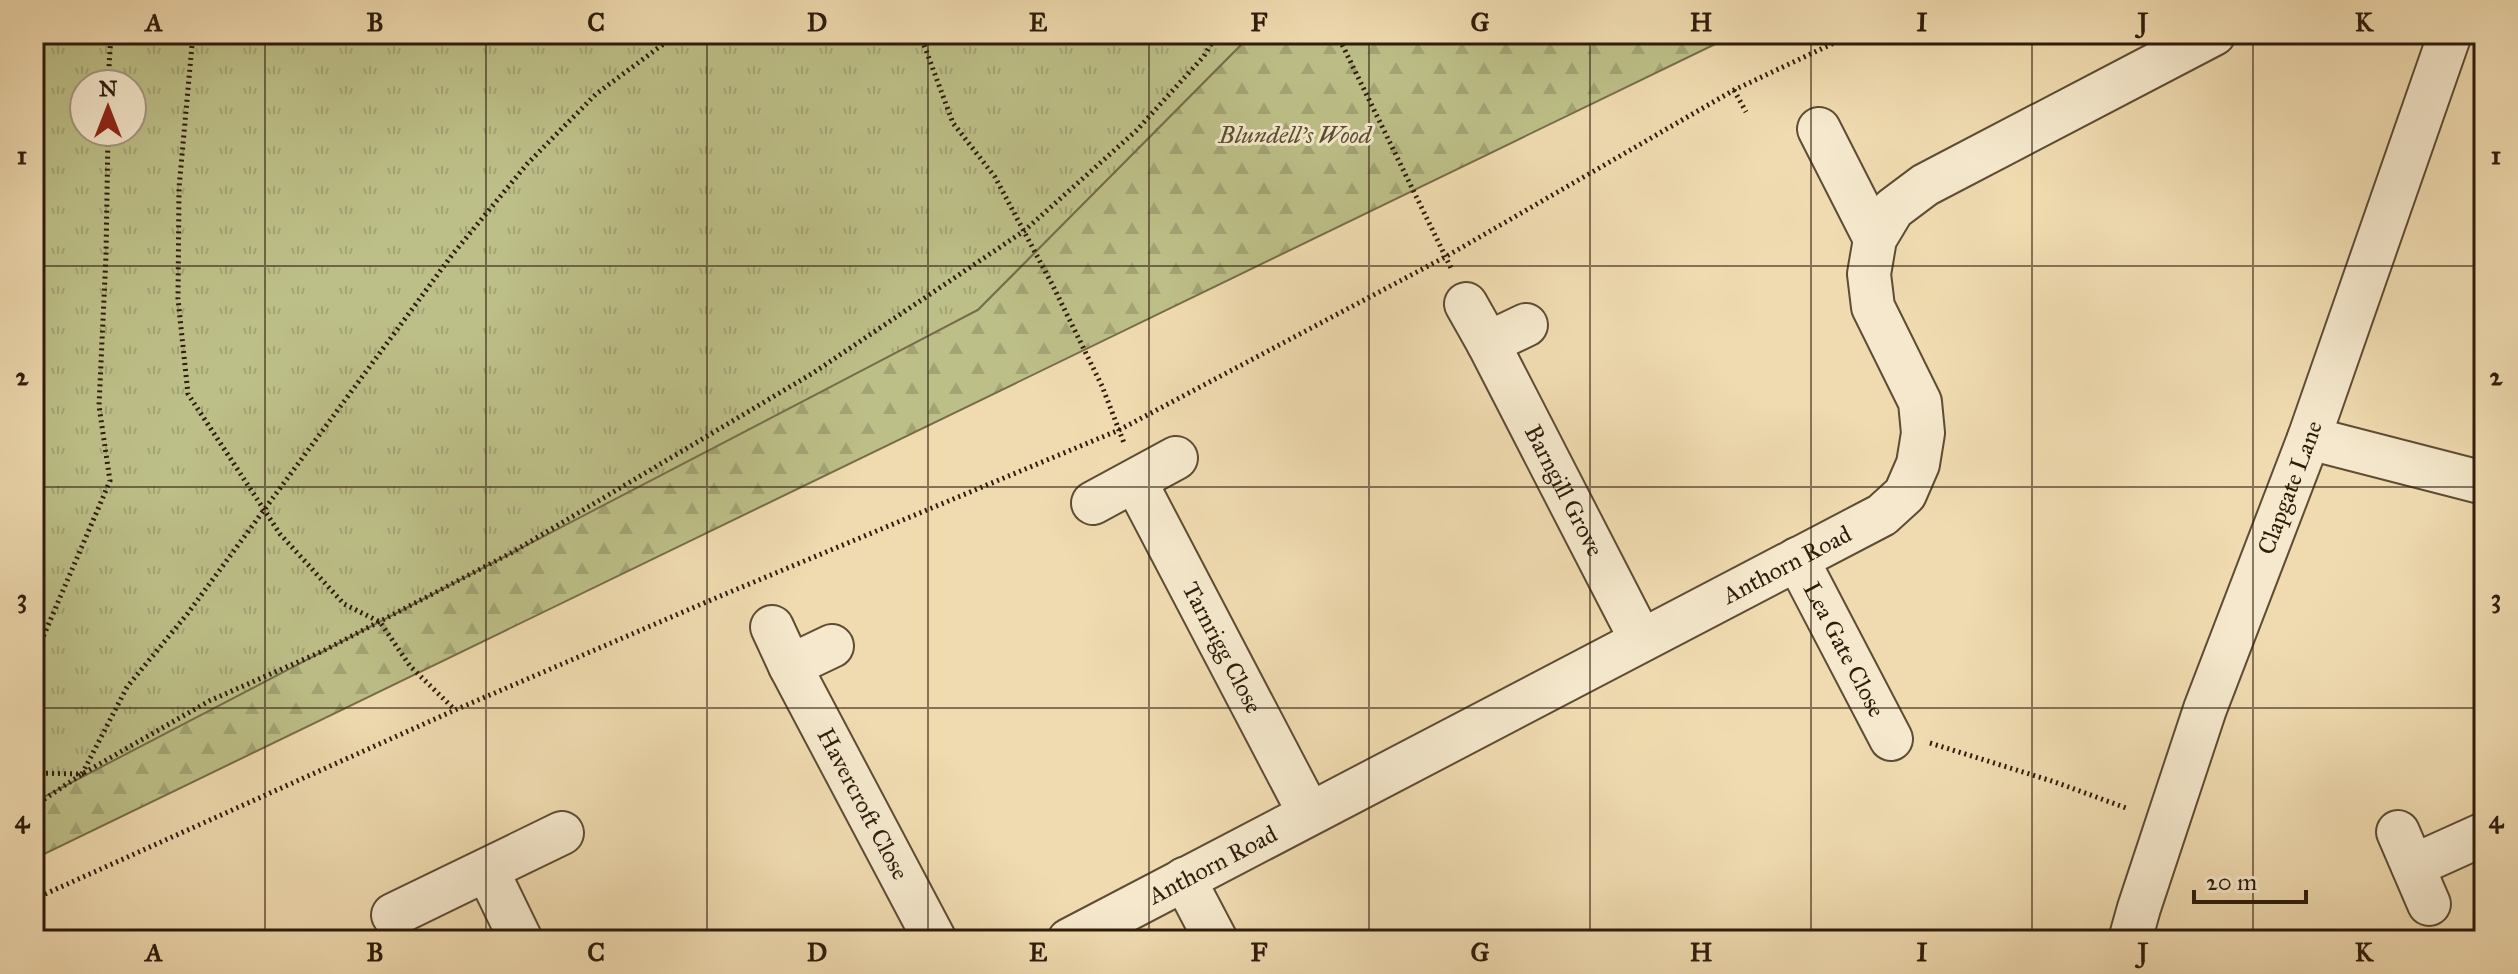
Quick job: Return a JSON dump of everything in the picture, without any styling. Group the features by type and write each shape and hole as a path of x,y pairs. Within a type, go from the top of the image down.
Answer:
{"street":[{"name":"Anthorn Road","path":"1069,940 1882,515 1905,494 1918,464 1923,433 1920,402 1873,307 1869,274 1875,239 1893,209 1925,185 2214,34"},
{"name":"Clapgate Lane","path":"2130,940 2205,709 2309,438 2450,34"},
{"path":"1819,129 1875,239"},
{"name":"Barngill Grove","path":"1466,304 1641,640"},
{"path":"1488,343 1526,325"},
{"path":"2309,438 2484,483"},
{"path":"1093,503 1176,458"},
{"name":"Tarnrigg Close","path":"1135,481 1309,813"},
{"name":"Lea Gate Close","path":"1797,559 1872,722"},
{"name":"Havercroft Close","path":"772,627 935,940"},
{"path":"790,666 832,646"},
{"path":"393,915 562,833"},
{"path":"2429,904 2405,849 2484,834"},
{"path":"487,870 521,940"},
{"path":"1184,879 1216,940"}],"path":[{"path":"109,68 111,34"},
{"path":"193,34 179,220 178,299 188,394 280,534 344,604 380,622 410,666 455,710"},
{"path":"82,774 127,687 188,613 452,255 527,164 596,94 677,34"},
{"path":"920,34 953,123 995,177 1102,386 1119,430"},
{"path":"34,806 82,774 209,701 323,651 525,545 813,373 1024,231 1136,131 1204,56 1217,34"},
{"path":"1337,34 1447,256"},
{"path":"34,899 455,710 1119,430 1447,256 1734,90 1853,34"},
{"path":"1734,90 1746,112"},
{"path":"34,658 110,481 99,406 108,148"},
{"path":"1872,722 2168,823"},
{"path":"34,773 82,774"}],"green space":[{"path":"34,34 1252,34 978,310 34,809"},
{"name":"Blundell's Wood","path":"1252,34 1736,34 34,859 34,802 978,310"}]}
